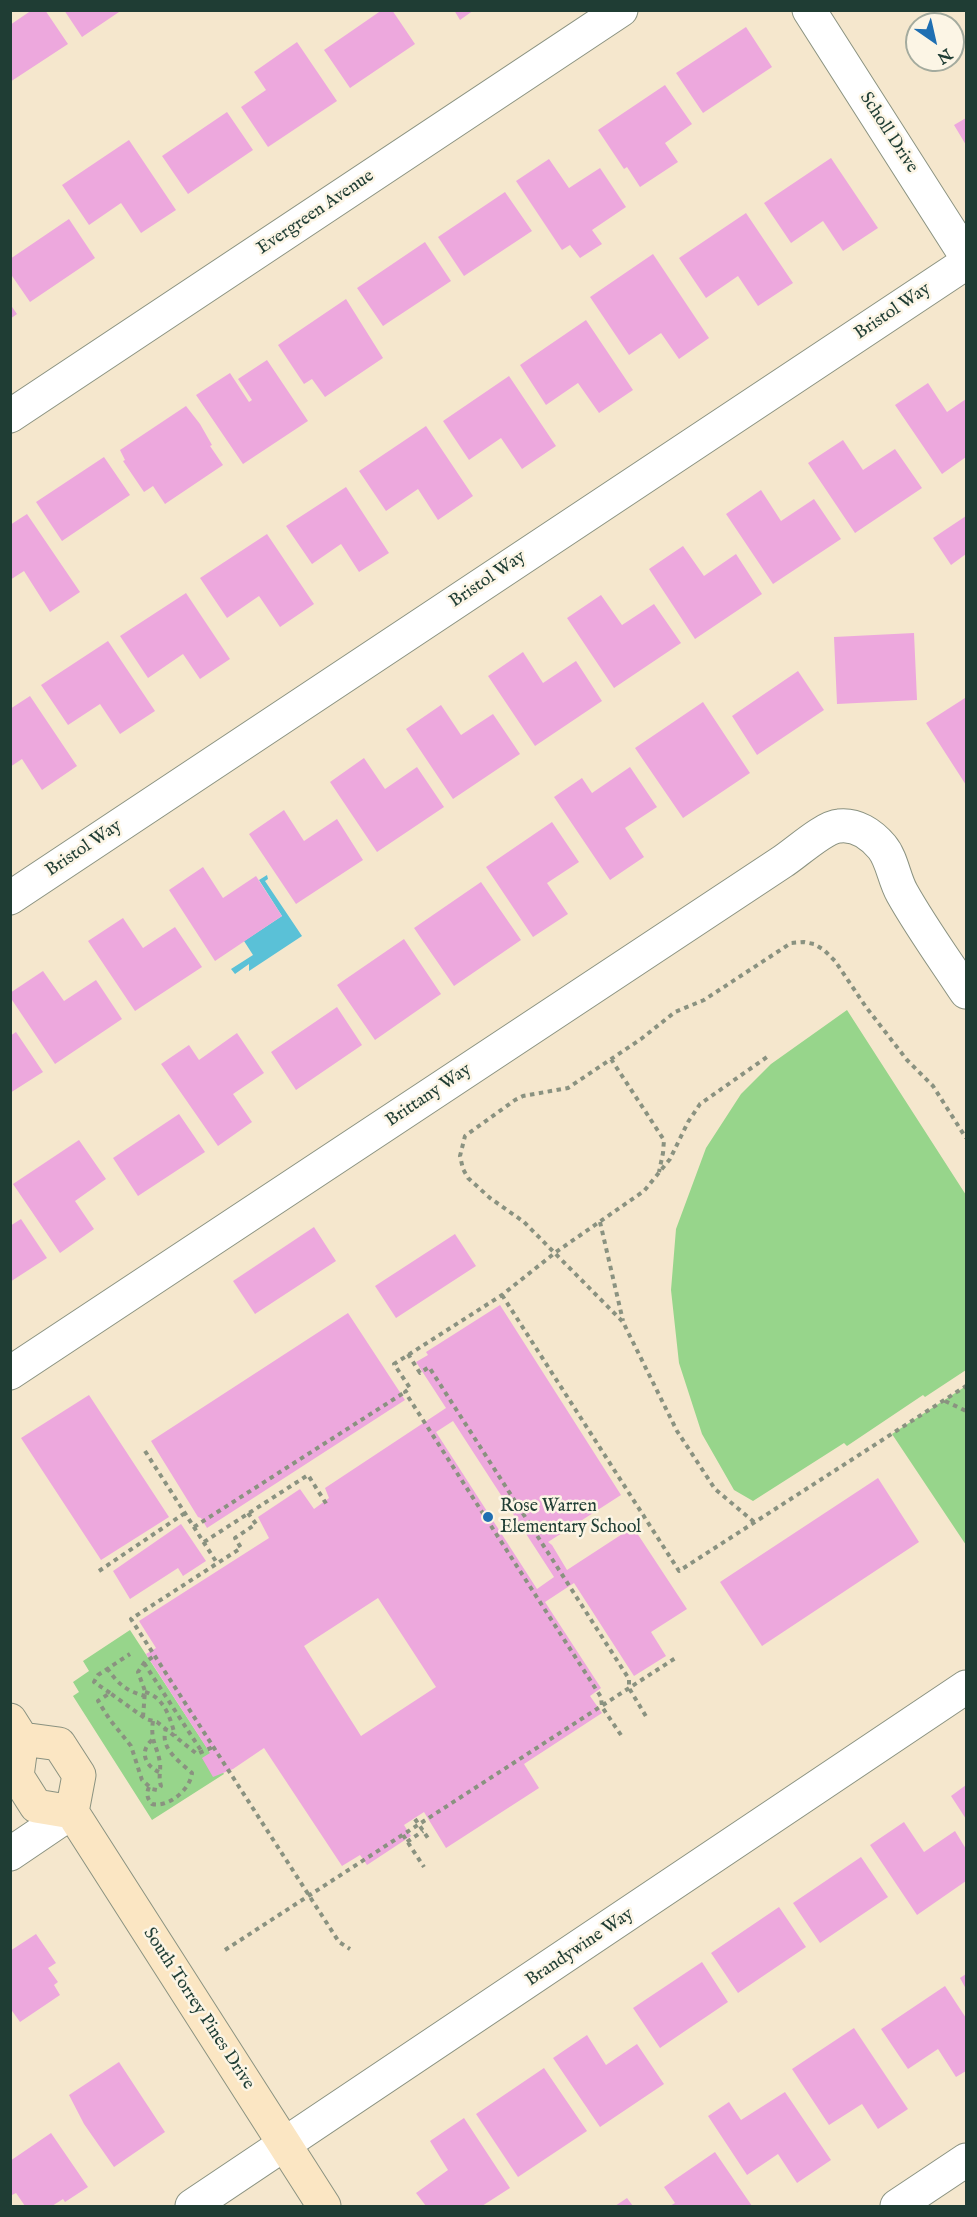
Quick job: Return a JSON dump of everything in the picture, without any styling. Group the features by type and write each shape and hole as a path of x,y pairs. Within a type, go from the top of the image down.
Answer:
{"main road":[{"path":"16,1730 59,1744 79,1775 72,1812 36,1806 17,1776 16,1730"},
{"name":"South Torrey Pines Drive","path":"72,1812 324,2206"}],"street":[{"name":"Evergreen Avenue","path":"10,416 621,10"},
{"name":"Scholl Drive","path":"809,10 966,256"},
{"name":"Bristol Way","path":"10,898 966,263"},
{"name":"Brittany Way","path":"10,1373 782,862 823,831 849,825 869,834 884,849 901,892 966,992"},
{"name":"Brandywine Way","path":"192,2206 430,2049 966,1688"},
{"path":"10,1854 72,1812"},
{"path":"897,2206 966,2160"}],"path":[{"path":"623,1322 524,1222 504,1210 474,1184 463,1169 460,1148 465,1136 514,1100 523,1096 568,1088 675,1012 704,1000 791,943 814,944 835,961 866,1007 907,1060 933,1086 966,1138"},
{"path":"194,1527 410,1388 394,1364 502,1295 556,1252 644,1191 670,1159 688,1122 700,1104 767,1057"},
{"path":"610,1059 664,1140 658,1175"},
{"path":"600,1222 623,1322 677,1431 715,1489 754,1522"},
{"path":"502,1295 679,1571 966,1386"},
{"path":"408,1354 420,1373 429,1367 629,1679 629,1688 647,1718"},
{"path":"405,1392 601,1697 602,1707 621,1735"},
{"path":"944,1401 966,1410"},
{"path":"145,1451 217,1563"},
{"path":"204,1542 308,1475 327,1505"},
{"path":"248,1513 256,1524 235,1538 241,1548 131,1619 339,1942 350,1949"},
{"path":"99,1571 185,1514"},
{"path":"130,1654 107,1668 94,1682 143,1717 166,1729 197,1754 213,1747"},
{"path":"143,1717 145,1694 138,1672 144,1663 154,1656"},
{"path":"225,1950 677,1657"},
{"path":"144,1663 202,1752"},
{"path":"107,1668 121,1686 129,1691 150,1693 167,1712 175,1736"},
{"path":"110,1693 98,1701 110,1720 127,1739 142,1780 149,1787 157,1790 161,1786 158,1777 160,1762 152,1740 153,1721"},
{"path":"149,1787 148,1800 157,1806 170,1802 182,1792 191,1778 192,1773 171,1754 165,1738 166,1729"},
{"path":"152,1740 146,1748 145,1758 152,1768 159,1772"},
{"path":"415,1819 430,1841"},
{"path":"407,1842 423,1831"},
{"path":"403,1835 424,1867"}],"green space":[{"path":"847,1010 966,1195 966,1370 925,1397 923,1395 847,1446 844,1443 753,1501 734,1490 702,1434 679,1363 671,1290 676,1229 706,1148 741,1094 771,1064"},
{"path":"966,1386 966,1545 892,1434"},
{"path":"130,1630 224,1774 152,1820 73,1696 79,1692 73,1682 89,1671 83,1661"}],"water":[{"path":"267,875 268,879 265,881 302,936 249,971 249,964 235,974 231,969 253,955 244,941 282,916 259,880"}],"building":[{"path":"32,10 45,10 68,44 10,82 10,25"},
{"path":"64,10 122,10 82,37"},
{"path":"382,10 392,10 415,44 350,88 324,50"},
{"path":"454,10 474,10 460,20"},
{"path":"746,27 772,67 703,113 676,73"},
{"path":"297,42 337,101 268,147 241,107 266,90 254,72"},
{"path":"665,85 692,124 665,143 678,162 640,187 627,167 624,169 598,130"},
{"path":"227,112 253,150 188,194 162,156"},
{"path":"966,118 966,145 954,125"},
{"path":"129,140 176,210 141,233 121,203 89,225 62,185"},
{"path":"831,158 878,228 843,251 823,221 791,243 764,203"},
{"path":"549,159 569,188 600,168 626,207 592,230 602,244 580,258 570,245 562,250 516,181"},
{"path":"505,192 532,231 464,276 438,237"},
{"path":"746,213 793,283 758,306 738,276 706,298 679,258"},
{"path":"69,219 95,258 30,302 10,273 10,259"},
{"path":"425,242 451,281 383,326 357,288"},
{"path":"653,254 709,338 679,359 661,333 629,355 590,297"},
{"path":"346,299 383,358 325,397 312,379 304,384 278,345"},
{"path":"10,304 17,314 10,319"},
{"path":"586,320 633,390 599,413 578,383 546,405 520,365"},
{"path":"267,360 308,421 243,464 196,395 230,373 249,402 252,400 238,379"},
{"path":"509,376 556,446 522,469 501,438 469,460 443,421"},
{"path":"928,383 947,412 966,399 966,457 942,474 895,405"},
{"path":"186,406 200,424 212,445 210,446 223,465 165,504 153,486 144,492 123,461 125,460 120,450"},
{"path":"426,426 473,496 438,520 418,489 386,511 359,471"},
{"path":"843,440 863,470 895,449 922,488 855,533 808,463"},
{"path":"104,457 130,495 62,541 36,502"},
{"path":"346,487 389,553 359,572 341,544 312,564 286,526"},
{"path":"761,490 781,521 814,499 841,539 773,584 726,514"},
{"path":"27,514 80,592 50,612 24,571 10,580 10,525"},
{"path":"966,516 966,554 951,565 933,538"},
{"path":"267,534 314,604 280,627 259,596 227,618 200,578"},
{"path":"683,546 704,576 736,554 762,594 695,639 649,569"},
{"path":"186,593 230,659 200,679 183,654 148,678 120,636"},
{"path":"601,595 622,625 654,604 681,643 614,688 567,618"},
{"path":"914,633 917,700 837,704 834,637"},
{"path":"108,641 155,711 120,734 100,704 68,725 41,685"},
{"path":"523,652 543,683 576,661 602,701 535,746 488,676"},
{"path":"798,671 824,710 757,755 732,716"},
{"path":"30,696 77,766 42,790 22,759 10,767 10,709"},
{"path":"965,698 966,700 966,785 926,723"},
{"path":"703,702 750,773 683,818 635,748"},
{"path":"441,705 461,735 493,714 520,754 453,799 406,729"},
{"path":"364,758 385,789 417,767 444,807 377,852 330,782"},
{"path":"630,767 657,807 625,828 644,857 610,880 554,797 582,778 592,793"},
{"path":"284,810 304,841 337,819 363,860 296,904 249,834"},
{"path":"552,822 579,862 547,883 568,914 533,937 486,867"},
{"path":"203,867 223,898 256,876 282,916 215,961 169,890"},
{"path":"481,882 521,940 454,986 414,928"},
{"path":"123,918 143,948 175,927 202,967 135,1011 88,941"},
{"path":"404,939 441,994 375,1040 337,985"},
{"path":"43,971 64,1001 96,980 122,1019 55,1064 10,997 10,993"},
{"path":"337,1007 362,1045 296,1090 271,1052"},
{"path":"16,1032 43,1072 10,1093 10,1036"},
{"path":"237,1033 264,1073 233,1094 252,1122 218,1146 161,1064 189,1045 199,1060"},
{"path":"179,1114 205,1152 138,1196 113,1158"},
{"path":"79,1140 106,1179 75,1201 94,1229 60,1253 13,1184"},
{"path":"21,1219 47,1258 10,1282 10,1226"},
{"path":"314,1227 336,1261 255,1314 233,1281"},
{"path":"455,1234 476,1266 396,1318 375,1286"},
{"path":"500,1305 621,1495 548,1542 567,1570 633,1527 687,1609 651,1632 666,1656 634,1676 574,1583 545,1602 601,1688 590,1696 602,1713 524,1764 539,1788 446,1848 424,1812 404,1825 411,1836 367,1865 360,1855 342,1866 264,1748 233,1769 213,1777 202,1758 210,1753 146,1654 156,1648 139,1621 269,1538 258,1517 300,1489 314,1509 329,1498 325,1488 446,1408 416,1362 428,1355 426,1352","holes":["453,1421 554,1577 537,1589 436,1432","378,1598 436,1687 361,1736 304,1646"]},
{"path":"348,1313 405,1400 207,1528 151,1441"},
{"path":"89,1395 169,1517 101,1560 21,1438"},
{"path":"878,1478 919,1542 762,1646 720,1582"},
{"path":"181,1524 206,1561 183,1576 178,1568 130,1599 113,1571"},
{"path":"966,1785 966,1819 951,1796"},
{"path":"904,1822 924,1852 955,1831 966,1849 966,1881 917,1915 870,1845"},
{"path":"861,1857 888,1897 820,1943 793,1903"},
{"path":"779,1907 806,1947 738,1993 711,1953"},
{"path":"36,1934 56,1963 48,1968 58,1982 54,1985 60,1995 20,2022 10,2008 10,1951"},
{"path":"702,1962 728,2002 660,2048 633,2008"},
{"path":"966,1974 966,1989 960,1978"},
{"path":"945,1986 966,2018 966,2071 956,2077 938,2049 908,2069 881,2029"},
{"path":"854,2028 908,2109 878,2129 862,2104 829,2125 792,2069"},
{"path":"587,2035 606,2065 637,2044 664,2084 600,2127 553,2058"},
{"path":"119,2062 165,2132 114,2167 84,2124 69,2095"},
{"path":"544,2068 587,2131 518,2177 476,2114"},
{"path":"785,2092 831,2160 797,2183 778,2154 747,2175 708,2116 729,2102 741,2120"},
{"path":"464,2118 510,2188 482,2206 426,2206 416,2193 448,2170 430,2141"},
{"path":"51,2133 88,2187 65,2202 63,2199 52,2206 25,2206 16,2193 10,2196 10,2161"},
{"path":"715,2152 752,2206 670,2206 675,2203 664,2187"},
{"path":"627,2198 633,2206 615,2206"}],"place":[{"name":"Rose Warren Elementary School","path":"488,1517"}]}
